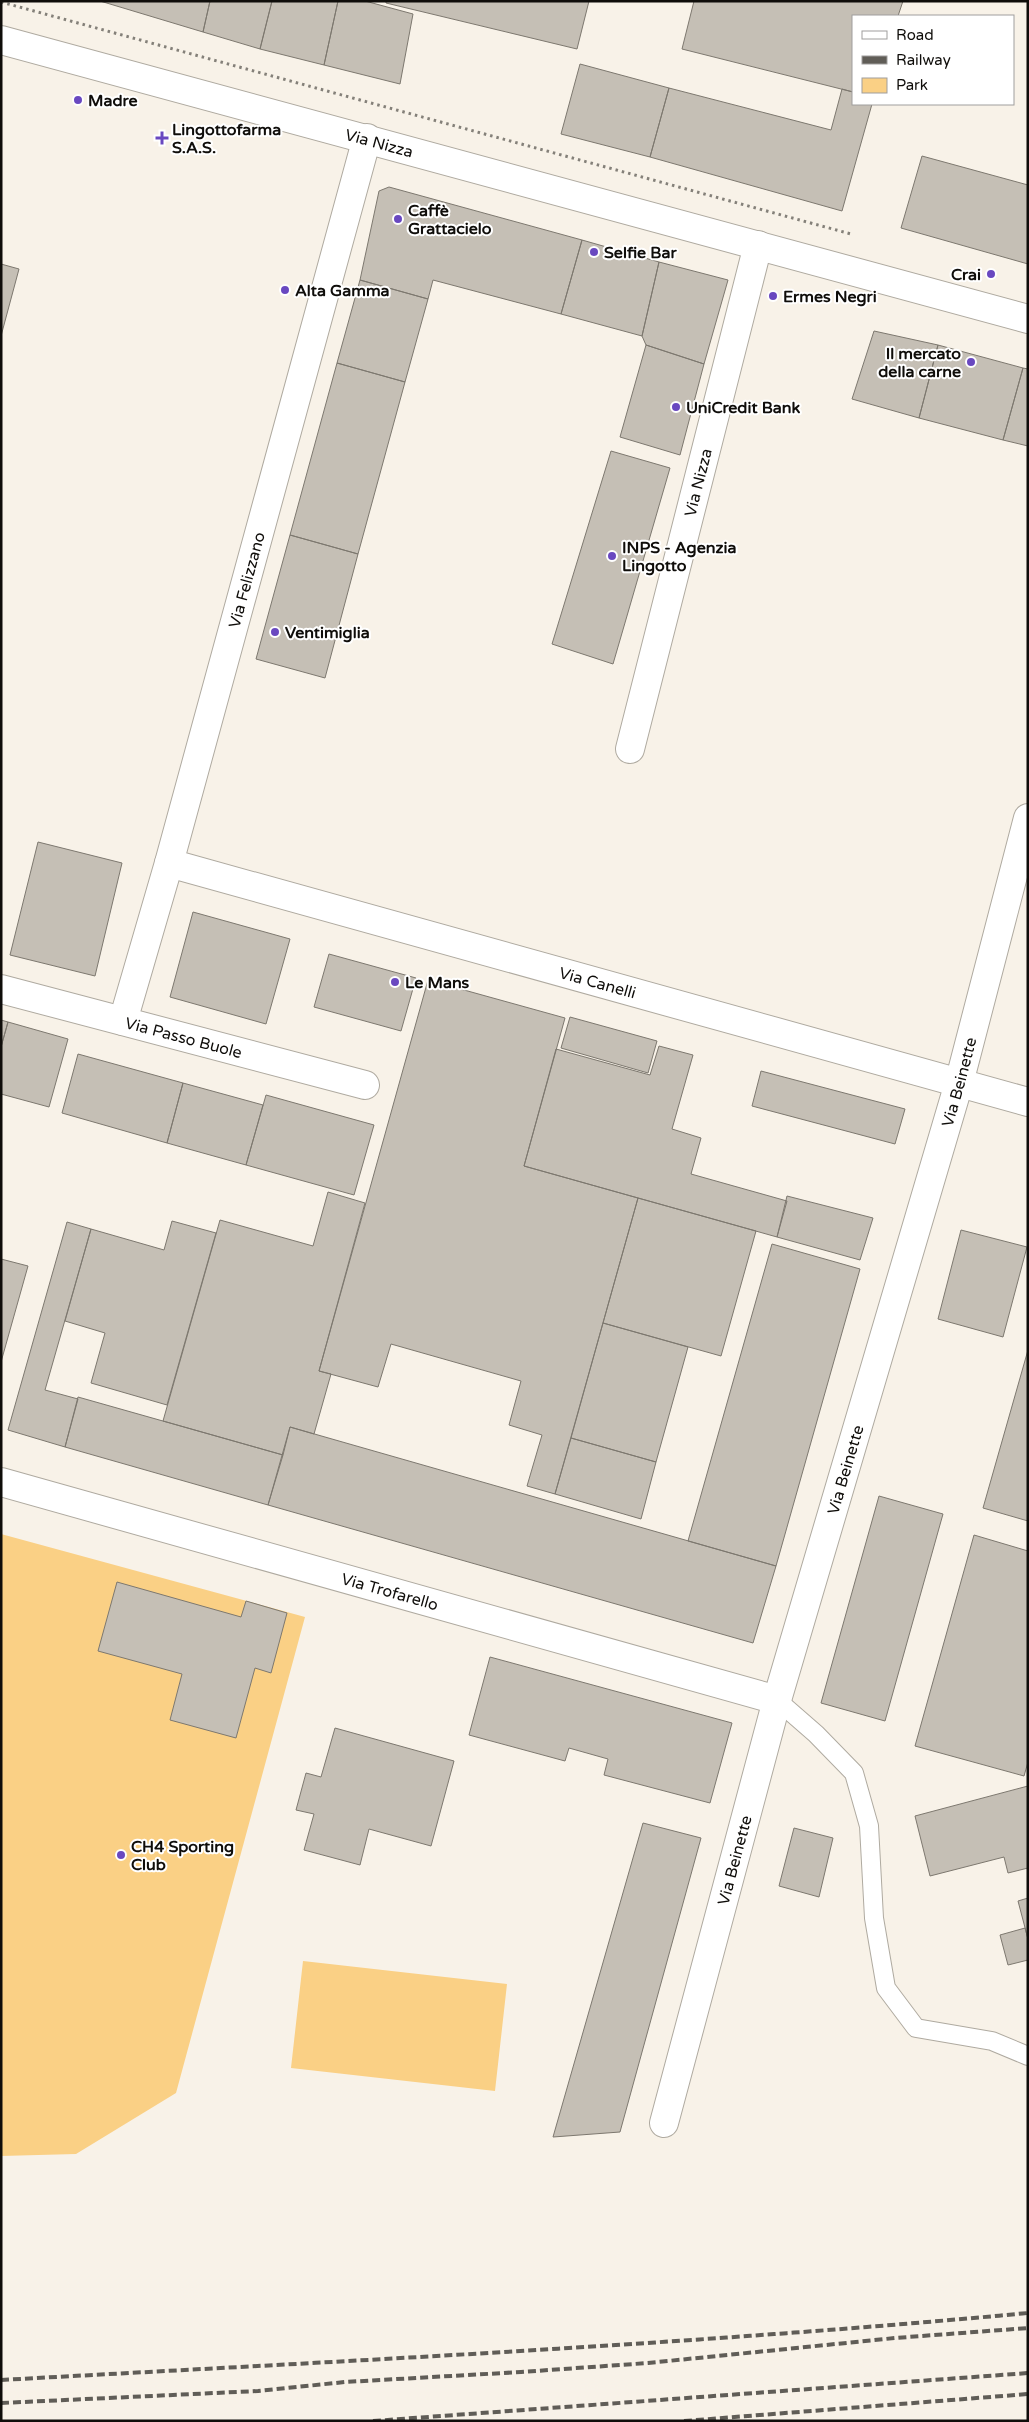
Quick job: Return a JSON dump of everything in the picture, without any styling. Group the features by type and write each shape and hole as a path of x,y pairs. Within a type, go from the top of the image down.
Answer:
{"street":[{"name":"Via Nizza","path":"1,40 1028,319"},
{"name":"Via Felizzano","path":"123,1021 367,138"},
{"name":"Via Nizza","path":"630,749 758,245"},
{"name":"Via Beinette","path":"664,2123 777,1700 959,1083 1028,818"},
{"name":"Via Canelli","path":"168,863 1028,1102"},
{"name":"Via Passo Buole","path":"1,989 366,1085"},
{"name":"Via Trofarello","path":"1,1482 777,1700"}],"lane":[{"path":"777,1700 816,1734 854,1773 869,1826 874,1918 886,1988 916,2028 992,2041 1028,2056"}],"path":[{"path":"1,2 855,236"}],"green space":[{"name":"CH4 Sporting Club","path":"1,1534 305,1617 176,2093 76,2154 1,2156"},
{"path":"303,1961 507,1984 495,2091 291,2068"}],"building":[{"path":"100,1 210,1 203,32"},
{"path":"210,1 272,1 260,49 203,32"},
{"path":"272,1 338,1 324,65 260,49"},
{"path":"338,1 365,1 413,14 400,84 324,65"},
{"path":"386,1 589,1 577,49 386,3"},
{"path":"694,1 903,1 898,15 852,15 852,92 682,49"},
{"path":"580,64 669,88 650,157 561,134"},
{"path":"669,88 831,130 842,89 852,92 852,105 872,105 842,211 650,157"},
{"path":"922,156 1028,185 1028,264 901,228"},
{"path":"389,187 582,240 561,314 433,280 428,299 360,280 379,191"},
{"path":"582,240 659,262 642,336 561,314"},
{"path":"659,262 728,280 704,364 646,345 642,336"},
{"path":"1,264 19,269 1,336"},
{"path":"360,280 428,299 405,382 337,363"},
{"path":"874,331 938,345 919,418 852,399"},
{"path":"646,345 704,364 680,455 620,437"},
{"path":"938,345 1023,368 1003,440 919,418"},
{"path":"337,363 405,382 358,554 290,535"},
{"path":"1023,368 1028,369 1028,446 1003,440"},
{"name":"INPS - Agenzia Lingotto","path":"611,451 670,468 613,664 552,644"},
{"path":"290,535 358,554 325,678 256,659"},
{"path":"38,842 122,863 95,976 10,955"},
{"path":"193,912 290,939 266,1024 170,997"},
{"path":"329,954 416,978 401,1031 314,1007"},
{"path":"428,980 565,1018 524,1166 638,1198 555,1494 527,1486 542,1435 509,1425 521,1381 391,1344 378,1387 319,1371"},
{"path":"570,1017 657,1041 648,1073 561,1048"},
{"path":"1,1020 8,1022 1,1047"},
{"path":"8,1022 68,1039 49,1107 1,1094 1,1047"},
{"path":"659,1046 693,1055 672,1129 701,1138 691,1174 787,1201 777,1237 524,1166 556,1049 650,1075"},
{"path":"78,1054 183,1083 167,1143 62,1113"},
{"path":"761,1071 905,1109 895,1144 752,1106"},
{"path":"183,1083 263,1105 246,1165 167,1143"},
{"path":"266,1095 374,1125 354,1195 246,1165"},
{"path":"328,1192 365,1203 319,1371 331,1374 314,1434 290,1427 283,1455 163,1421 220,1220 313,1246"},
{"path":"787,1196 873,1218 860,1260 777,1237"},
{"path":"638,1198 756,1231 721,1356 603,1323"},
{"path":"172,1221 216,1233 167,1405 91,1383 105,1333 65,1321 91,1229 164,1250"},
{"path":"67,1222 91,1229 45,1390 78,1399 65,1447 8,1430"},
{"path":"961,1230 1027,1247 1003,1337 938,1319"},
{"path":"772,1244 860,1269 776,1566 688,1541"},
{"path":"1,1259 28,1266 1,1362"},
{"path":"603,1323 688,1347 656,1462 571,1438"},
{"path":"1028,1350 1028,1521 983,1508"},
{"path":"78,1397 283,1455 268,1505 65,1447"},
{"path":"290,1427 776,1566 753,1643 268,1505"},
{"path":"571,1438 656,1462 641,1519 555,1494"},
{"path":"879,1496 943,1514 885,1721 821,1703"},
{"path":"974,1535 1028,1551 1028,1762 1024,1776 915,1746"},
{"path":"117,1582 241,1617 246,1601 287,1613 271,1673 255,1668 236,1738 170,1720 182,1674 98,1651"},
{"path":"490,1657 732,1723 710,1803 604,1775 608,1759 569,1748 565,1761 469,1735"},
{"path":"335,1728 454,1761 431,1846 369,1829 360,1865 304,1850 314,1814 296,1810 306,1773 321,1777"},
{"path":"1028,1786 1028,1868 1008,1873 1004,1857 930,1876 915,1816"},
{"path":"643,1823 701,1838 620,2132 553,2137"},
{"path":"794,1828 833,1838 819,1897 779,1886"},
{"path":"1028,1898 1028,1939 1018,1901"},
{"path":"1025,1928 1028,1939 1028,1960 1008,1965 1000,1935"}],"railway":[{"path":"1,2380 643,2343 1028,2313"},
{"path":"1,2403 258,2391 345,2382 648,2363 895,2338 1028,2328"},
{"path":"373,2421 1028,2373"},
{"path":"684,2421 1028,2394"}],"place":[{"name":"Madre","path":"78,100"},
{"name":"Lingottofarma S.A.S.","path":"162,138"},
{"name":"Caffè Grattacielo","path":"398,219"},
{"name":"Selfie Bar","path":"594,252"},
{"name":"Crai","path":"991,274"},
{"name":"Alta Gamma","path":"285,290"},
{"name":"Ermes Negri","path":"773,296"},
{"name":"Il mercato della carne","path":"971,362"},
{"name":"UniCredit Bank","path":"676,407"},
{"name":"INPS - Agenzia Lingotto","path":"612,556"},
{"name":"Ventimiglia","path":"275,632"},
{"name":"Le Mans","path":"395,982"},
{"name":"CH4 Sporting Club","path":"121,1855"}]}
